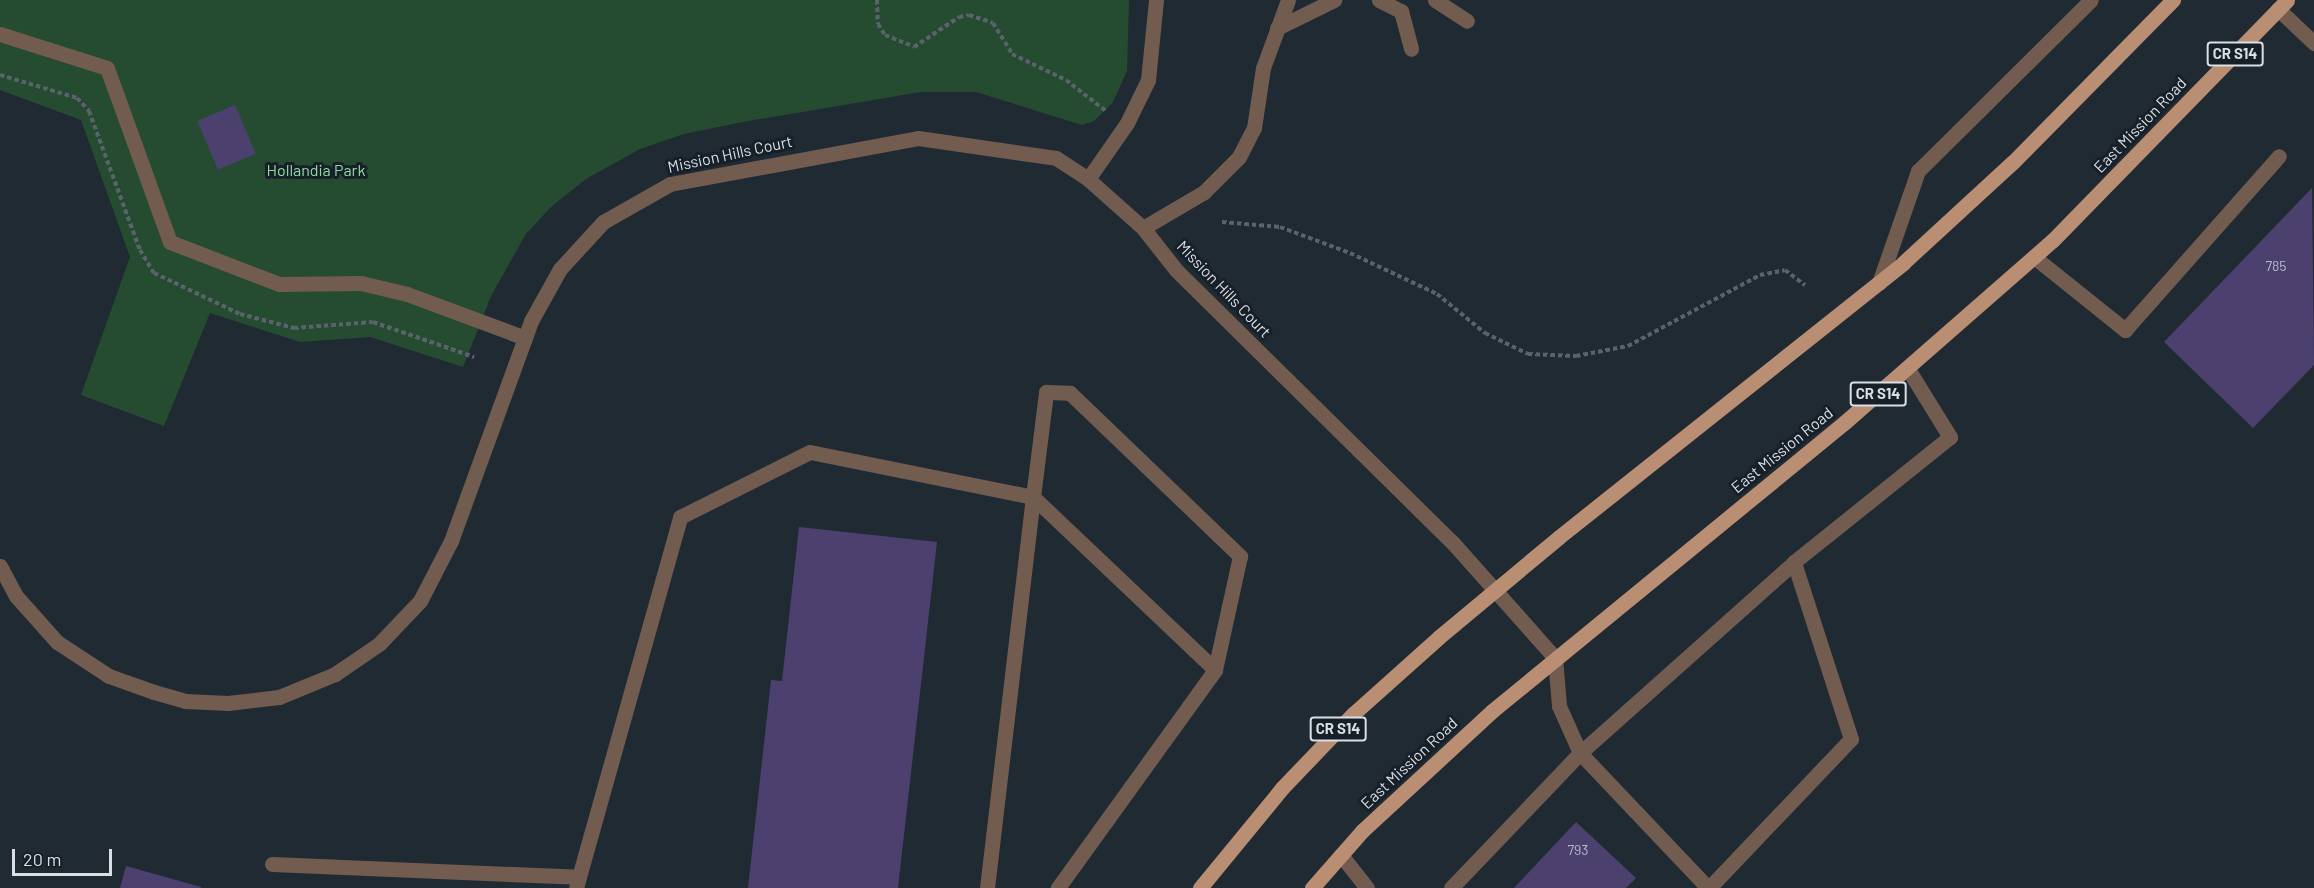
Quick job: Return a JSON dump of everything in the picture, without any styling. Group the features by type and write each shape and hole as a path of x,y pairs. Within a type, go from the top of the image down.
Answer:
{"main road":[{"name":"CR S14","path":"1200,888 1282,788 1353,714 1496,590 1879,283 2013,162 2173,0"},
{"name":"East Mission Road","path":"1312,888 1341,855 1492,711 1908,369 2034,257 2283,4"}],"street":[{"path":"1088,179 1126,123 1148,80 1156,0"},
{"path":"1143,228 1204,192 1239,157 1254,128 1263,68 1288,0"},
{"path":"1277,28 1334,0"},
{"path":"1379,0 1401,11 1411,49"},
{"path":"1435,0 1467,21"},
{"path":"1879,283 1918,171 2091,0"},
{"path":"2283,4 2314,43"},
{"path":"0,34 107,68 170,242 279,284 361,283 407,294 525,339"},
{"name":"Mission Hills Court","path":"0,566 16,596 57,642 109,676 154,692 185,701 228,703 279,697 325,678 379,644 420,601 451,541 525,339 560,269 596,230 670,184 918,138 1056,158 1088,179 1143,228 1176,270 1453,543 1555,658"},
{"path":"2034,257 2125,330 2278,156"},
{"path":"1451,888 1580,753 1794,562 1950,437 1908,369"},
{"path":"987,888 1046,392 1070,393 1240,556 1215,670 1058,888"},
{"path":"272,864 578,882 680,517 810,452 1033,497 1215,670"},
{"path":"1555,658 1559,706 1580,753 1708,888 1851,739 1794,562"},
{"path":"1341,855 1367,888"}],"path":[{"path":"877,0 878,24 885,35 914,47 959,17 969,15 993,23 1012,54 1066,80 1107,111"},
{"path":"1222,222 1280,227 1350,253 1437,294 1485,333 1528,354 1576,356 1628,346 1760,275 1785,270 1805,285"}],"green space":[{"name":"Hollandia Park","path":"0,0 1129,0 1127,71 1113,102 1094,121 1082,125 976,92 921,92 748,121 684,134 640,149 586,179 551,207 526,234 491,296 463,367 370,337 300,342 210,313 164,426 81,395 130,257 81,120 0,90"}],"building":[{"path":"235,105 256,154 218,170 197,121"},
{"path":"2312,188 2314,365 2253,428 2164,342"},
{"path":"799,527 937,542 898,888 748,888 771,680 782,681"},
{"path":"1576,822 1636,878 1626,888 1514,888"},
{"path":"126,866 201,887 201,888 120,888"}]}
